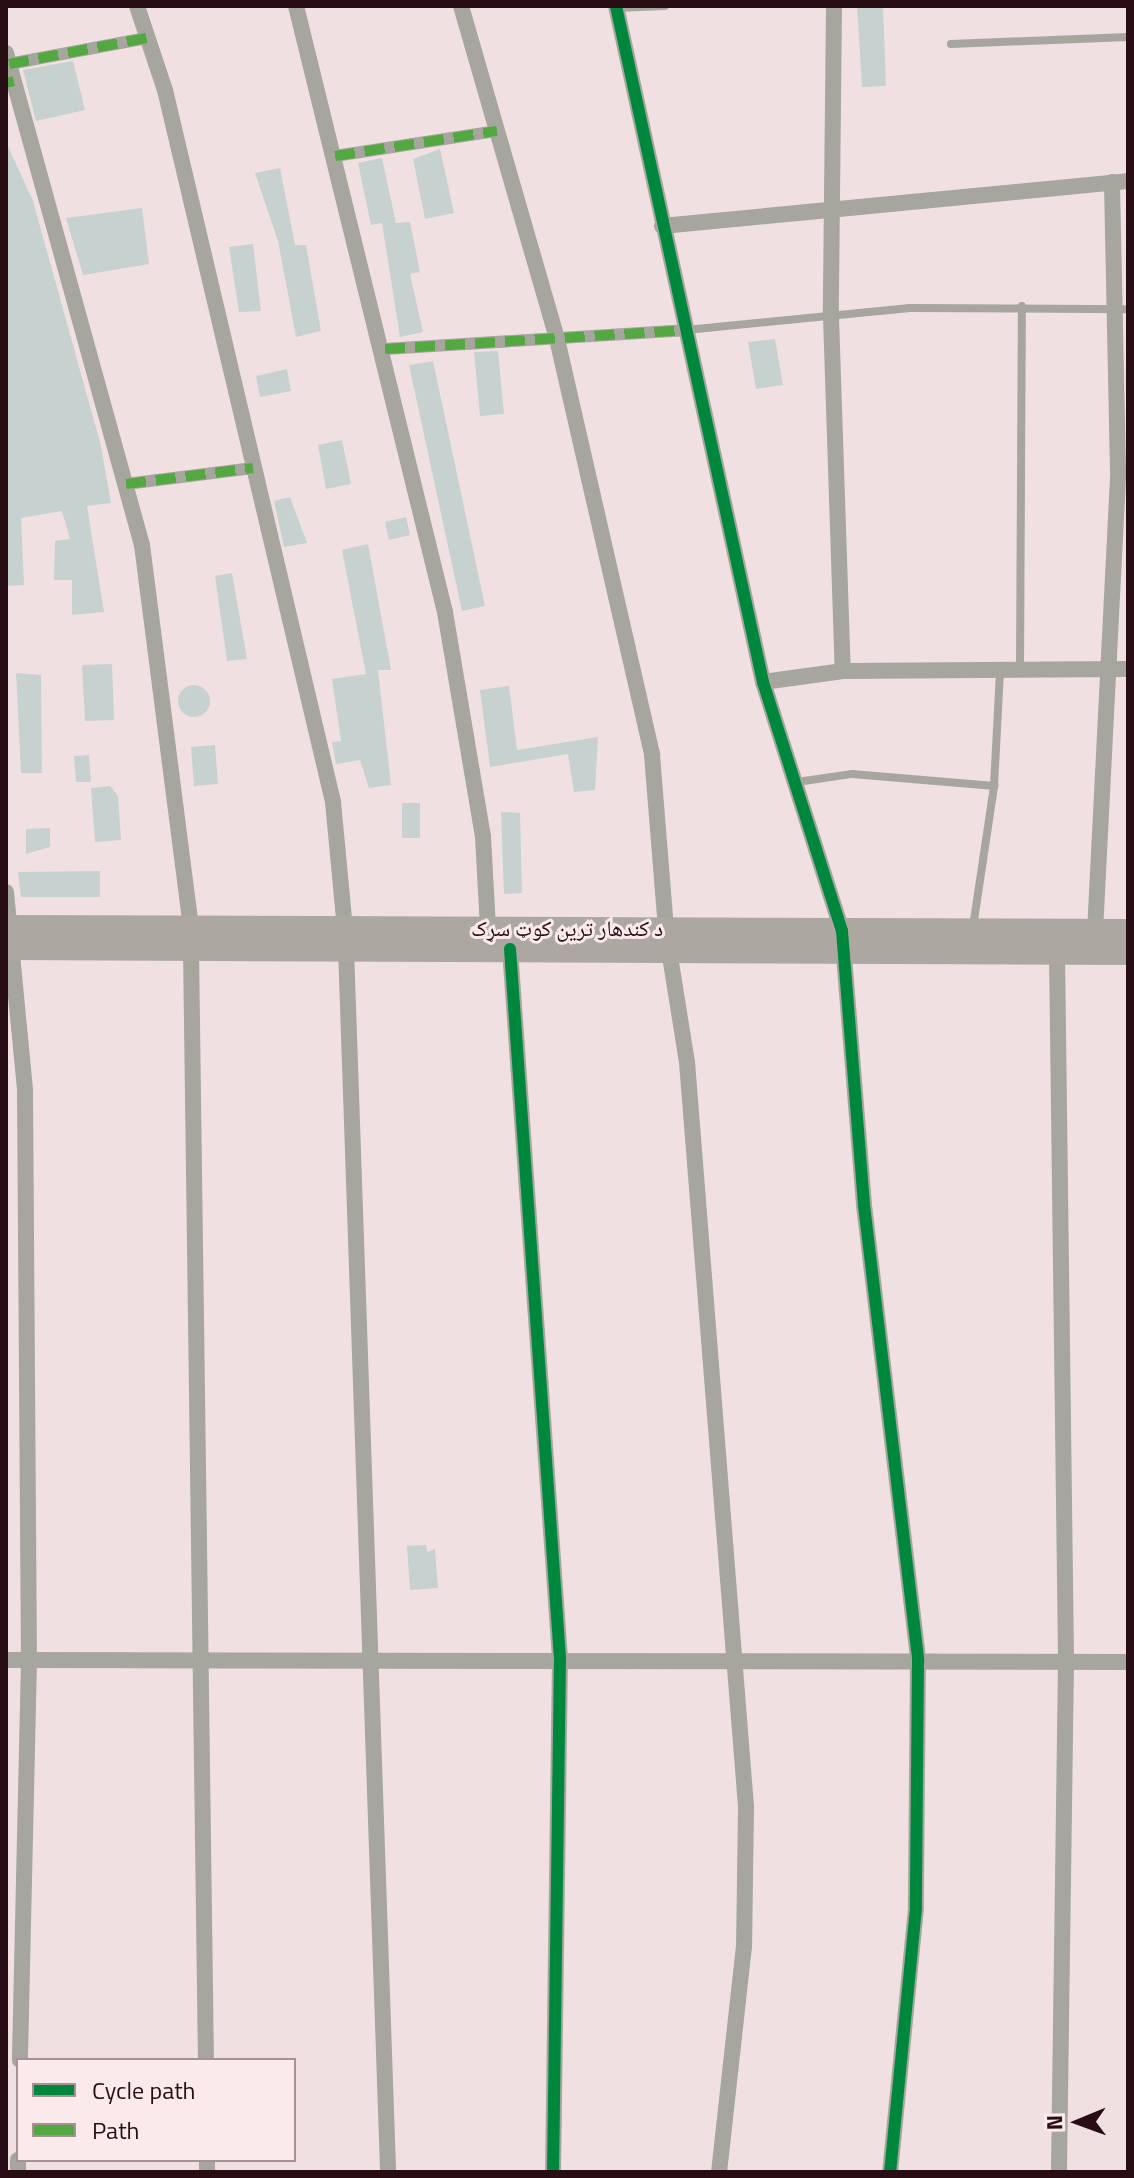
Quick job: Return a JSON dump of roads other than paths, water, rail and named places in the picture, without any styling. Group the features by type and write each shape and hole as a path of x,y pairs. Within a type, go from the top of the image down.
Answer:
{"main road":[{"name":"د کندهار ترين کوټ سړک","path":"441,939 488,929 668,940 842,941 1057,952 1128,952"},
{"name":"د کندهار ترين کوټ سړک","path":"842,941 972,932 1128,932"},
{"name":"د کندهار ترين کوټ سړک","path":"8,937 441,939 510,949 668,940"}],"street":[{"path":"137,6 333,802 346,938 388,2172"},
{"path":"296,6 385,349 445,612 483,836 488,929"},
{"path":"461,6 557,339 605,571 652,755 668,940 687,1062 746,1807 744,1946 719,2172"},
{"path":"834,6 831,317 843,671"},
{"path":"616,7 763,682 797,782 842,941 864,1205 918,1661 916,1908 890,2172"},
{"path":"147,38 8,59 10,82 142,545 191,937 206,2058"},
{"path":"335,156 497,131"},
{"path":"662,226 1120,182 1118,471 1095,932"},
{"path":"385,349 684,330"},
{"path":"126,484 253,468"},
{"path":"763,682 843,671 1128,669"},
{"path":"6,892 25,1091 29,1660 20,2058"},
{"path":"510,949 560,1659 553,2172"},
{"path":"1057,952 1066,1662 1059,2172"},
{"path":"6,1660 201,1657 1128,1662"}],"lane":[{"path":"616,7 665,6"},
{"path":"951,44 1128,37"},
{"path":"684,330 831,317 1022,306 1120,310"},
{"path":"1020,668 1022,306"},
{"path":"972,932 994,786 1001,668"},
{"path":"797,782 852,774 994,786"}]}
